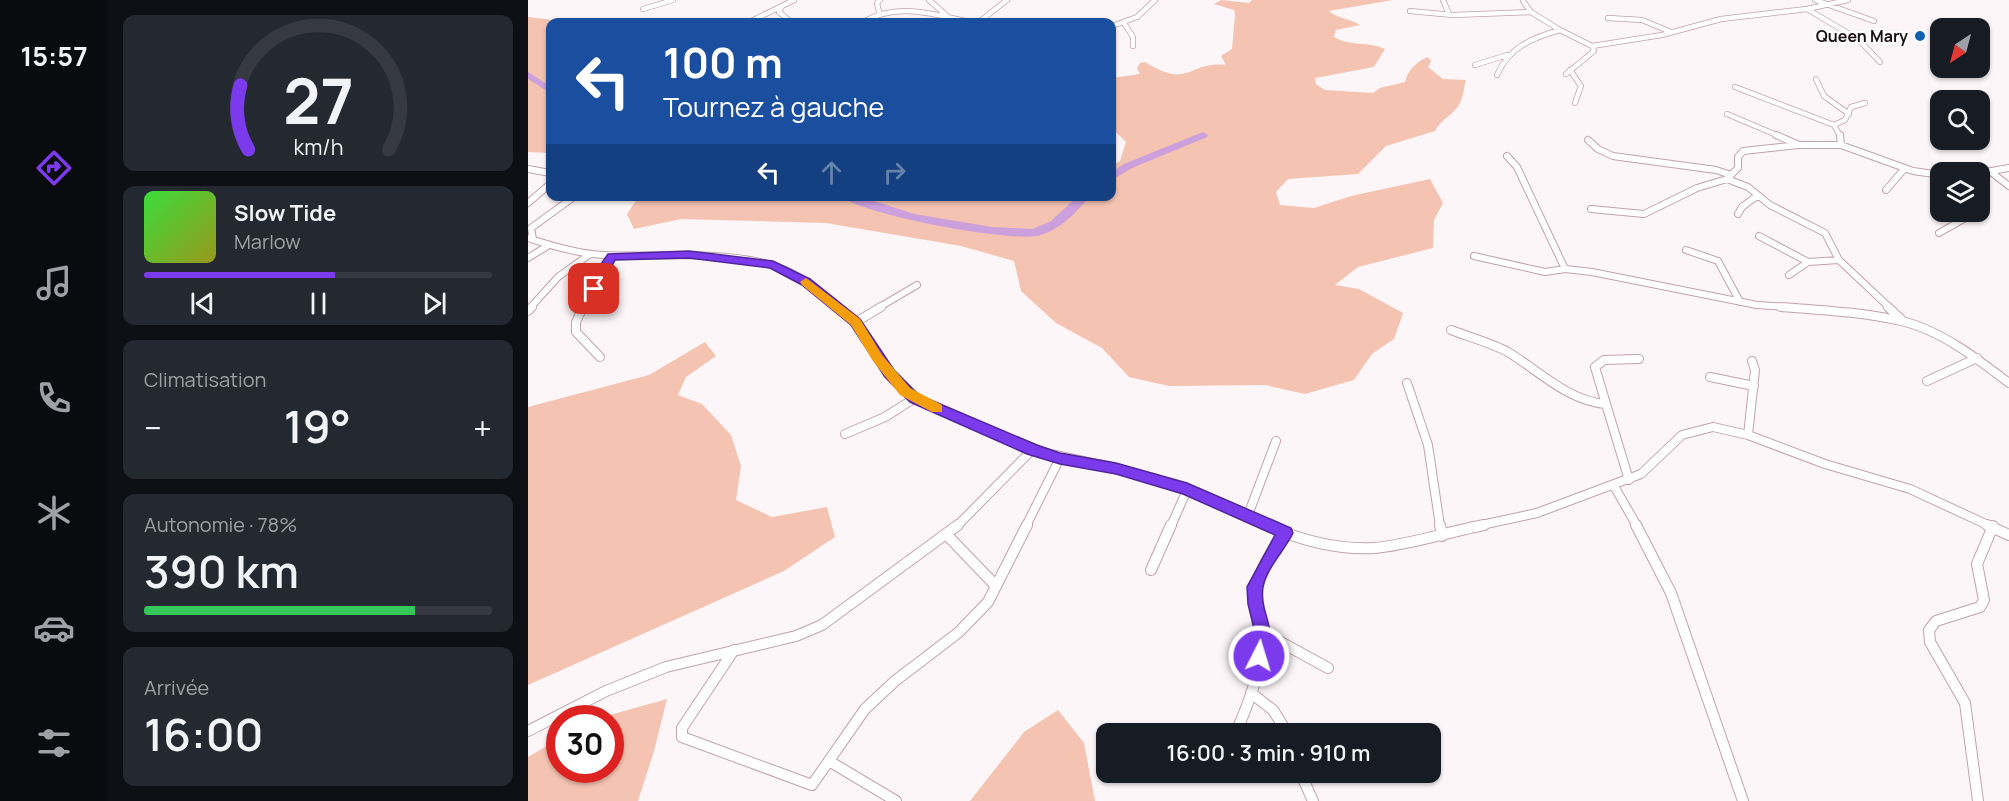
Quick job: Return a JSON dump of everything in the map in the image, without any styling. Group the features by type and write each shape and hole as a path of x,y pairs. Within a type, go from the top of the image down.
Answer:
{"street":[{"path":"643,9 673,0"},
{"path":"757,18 794,0"},
{"path":"879,12 877,3 880,0"},
{"path":"929,0 951,18"},
{"path":"984,18 1006,0"},
{"path":"1116,25 1137,17 1155,0"},
{"path":"1443,0 1449,14"},
{"path":"1815,0 1874,21"},
{"path":"1592,46 1671,32 1721,19 1807,9 1848,0"},
{"path":"1523,1 1531,12 1595,48 1568,72 1581,86 1575,103"},
{"path":"782,6 779,12 786,18"},
{"path":"1807,9 1858,39 1880,62"},
{"path":"932,14 941,11"},
{"path":"869,18 879,12 932,14 951,18"},
{"path":"1410,12 1449,14 1531,12"},
{"path":"1608,18 1642,20 1671,32"},
{"path":"1124,23 1133,37 1133,46"},
{"path":"1474,65 1507,55 1524,41 1560,30"},
{"path":"1497,75 1507,55"},
{"path":"1816,79 1821,95 1826,101 1849,114"},
{"path":"1735,87 1834,125 1842,123 1851,107 1865,103"},
{"path":"1727,114 1799,145"},
{"path":"1834,125 1840,135 1841,145"},
{"path":"1588,140 1598,152 1633,160 1714,169 1749,187 1770,206 1825,233 1839,260 1903,321"},
{"path":"1592,209 1644,214 1697,188 1729,177 1738,168 1738,157 1747,149 1841,145 1905,168 1930,173"},
{"path":"1507,156 1517,167 1565,269"},
{"path":"1886,190 1905,168"},
{"path":"1991,172 2009,168"},
{"path":"528,169 546,171"},
{"path":"1991,172 2009,186"},
{"path":"528,202 546,187"},
{"path":"1738,214 1742,207 1757,196"},
{"path":"568,201 531,228 531,239 590,254 697,255 773,265 806,282 856,322 890,374 915,398 1032,450 1060,458 1116,468 1187,489 1285,533 1336,546 1357,549 1376,548 1442,536 1537,513 1629,480 1650,467 1682,435 1713,427 1748,435 1825,464 1910,489 2009,535"},
{"path":"1939,233 1958,222"},
{"path":"1759,236 1808,262"},
{"path":"528,258 549,245"},
{"path":"1686,250 1718,261 1740,302"},
{"path":"528,311 558,277 590,254"},
{"path":"600,357 578,337 575,329 578,318 600,274 612,256"},
{"path":"1474,256 1545,272 1565,269 1592,272 1740,302 1903,321 1946,340 1977,358 2009,383"},
{"path":"1789,275 1808,262 1839,260"},
{"path":"856,322 917,285"},
{"path":"1451,330 1507,352 1540,376 1592,403 1606,404"},
{"path":"1927,381 1977,358"},
{"path":"1629,480 1595,367 1604,360 1639,359"},
{"path":"1748,435 1755,370 1752,361"},
{"path":"1710,377 1754,386"},
{"path":"1407,383 1414,411 1428,445 1442,536"},
{"path":"845,434 885,417 915,398"},
{"path":"1248,515 1276,441"},
{"path":"528,731 606,691 649,673 796,636 822,625 947,535 993,492 1032,450"},
{"path":"734,650 681,728 682,736 805,785 812,785 865,708 977,617 996,586 1060,458"},
{"path":"1614,486 1652,552 1671,593 1743,801"},
{"path":"1151,570 1187,489"},
{"path":"1978,801 1965,703 1930,642 1929,630 1936,621 1980,607 1984,600 1977,564 1993,526"},
{"path":"1239,723 1251,693 1264,633 1257,611 1255,587 1271,554 1285,533"},
{"path":"947,535 996,586"},
{"path":"1264,633 1328,668"},
{"path":"1251,693 1273,710 1281,723"},
{"path":"829,761 896,801"},
{"path":"1305,783 1313,801"}],"shaded area":[{"path":"1221,0 1249,3 1252,0 1393,0 1329,11 1360,25 1336,30 1334,37 1347,42 1385,49 1374,67 1315,78 1316,84 1325,90 1373,93 1380,88 1405,82 1413,67 1428,57 1431,61 1428,67 1443,79 1466,80 1458,106 1435,131 1386,146 1358,174 1288,179 1276,192 1280,205 1314,208 1351,196 1430,179 1443,203 1434,220 1433,248 1358,267 1335,285 1359,289 1403,313 1394,339 1372,354 1354,380 1305,394 1265,385 1169,386 1129,377 1102,348 1056,323 1021,291 1014,261 961,246 826,223 681,219 634,229 627,214 636,201 1116,201 1116,164 1120,161 1126,142 1116,132 1116,77 1140,74 1137,68 1140,63 1145,62 1171,74 1180,74 1213,65 1226,65 1221,56 1232,49 1235,15 1234,10 1214,4"},
{"path":"528,17 546,19 546,153 528,152"},
{"path":"705,342 716,356 686,377 678,395 702,404 731,435 741,466 736,500 772,517 827,507 835,537 784,571 528,685 528,407 649,375"},
{"path":"667,699 638,801 528,801 528,757 546,747 546,783 624,783 624,711"},
{"path":"1058,710 1084,743 1095,801 970,801 1024,732"}],"waterway":[{"path":"528,75 546,87"},
{"path":"1116,174 1128,166 1203,135"},
{"path":"861,201 912,217 992,231 1035,233 1055,224 1080,201"}],"slow traffic":[{"path":"806,282 856,322 878,358 905,392 937,409"}],"place":[{"name":"Queen Mary","path":"1920,36"}],"route":[{"path":"594,289 604,266 612,256 689,255 722,257 773,265 806,282 856,322 878,358 905,392 924,403 1032,450 1060,458 1116,468 1187,489 1285,533 1261,571 1255,587 1256,604 1264,633 1259,656"}]}
